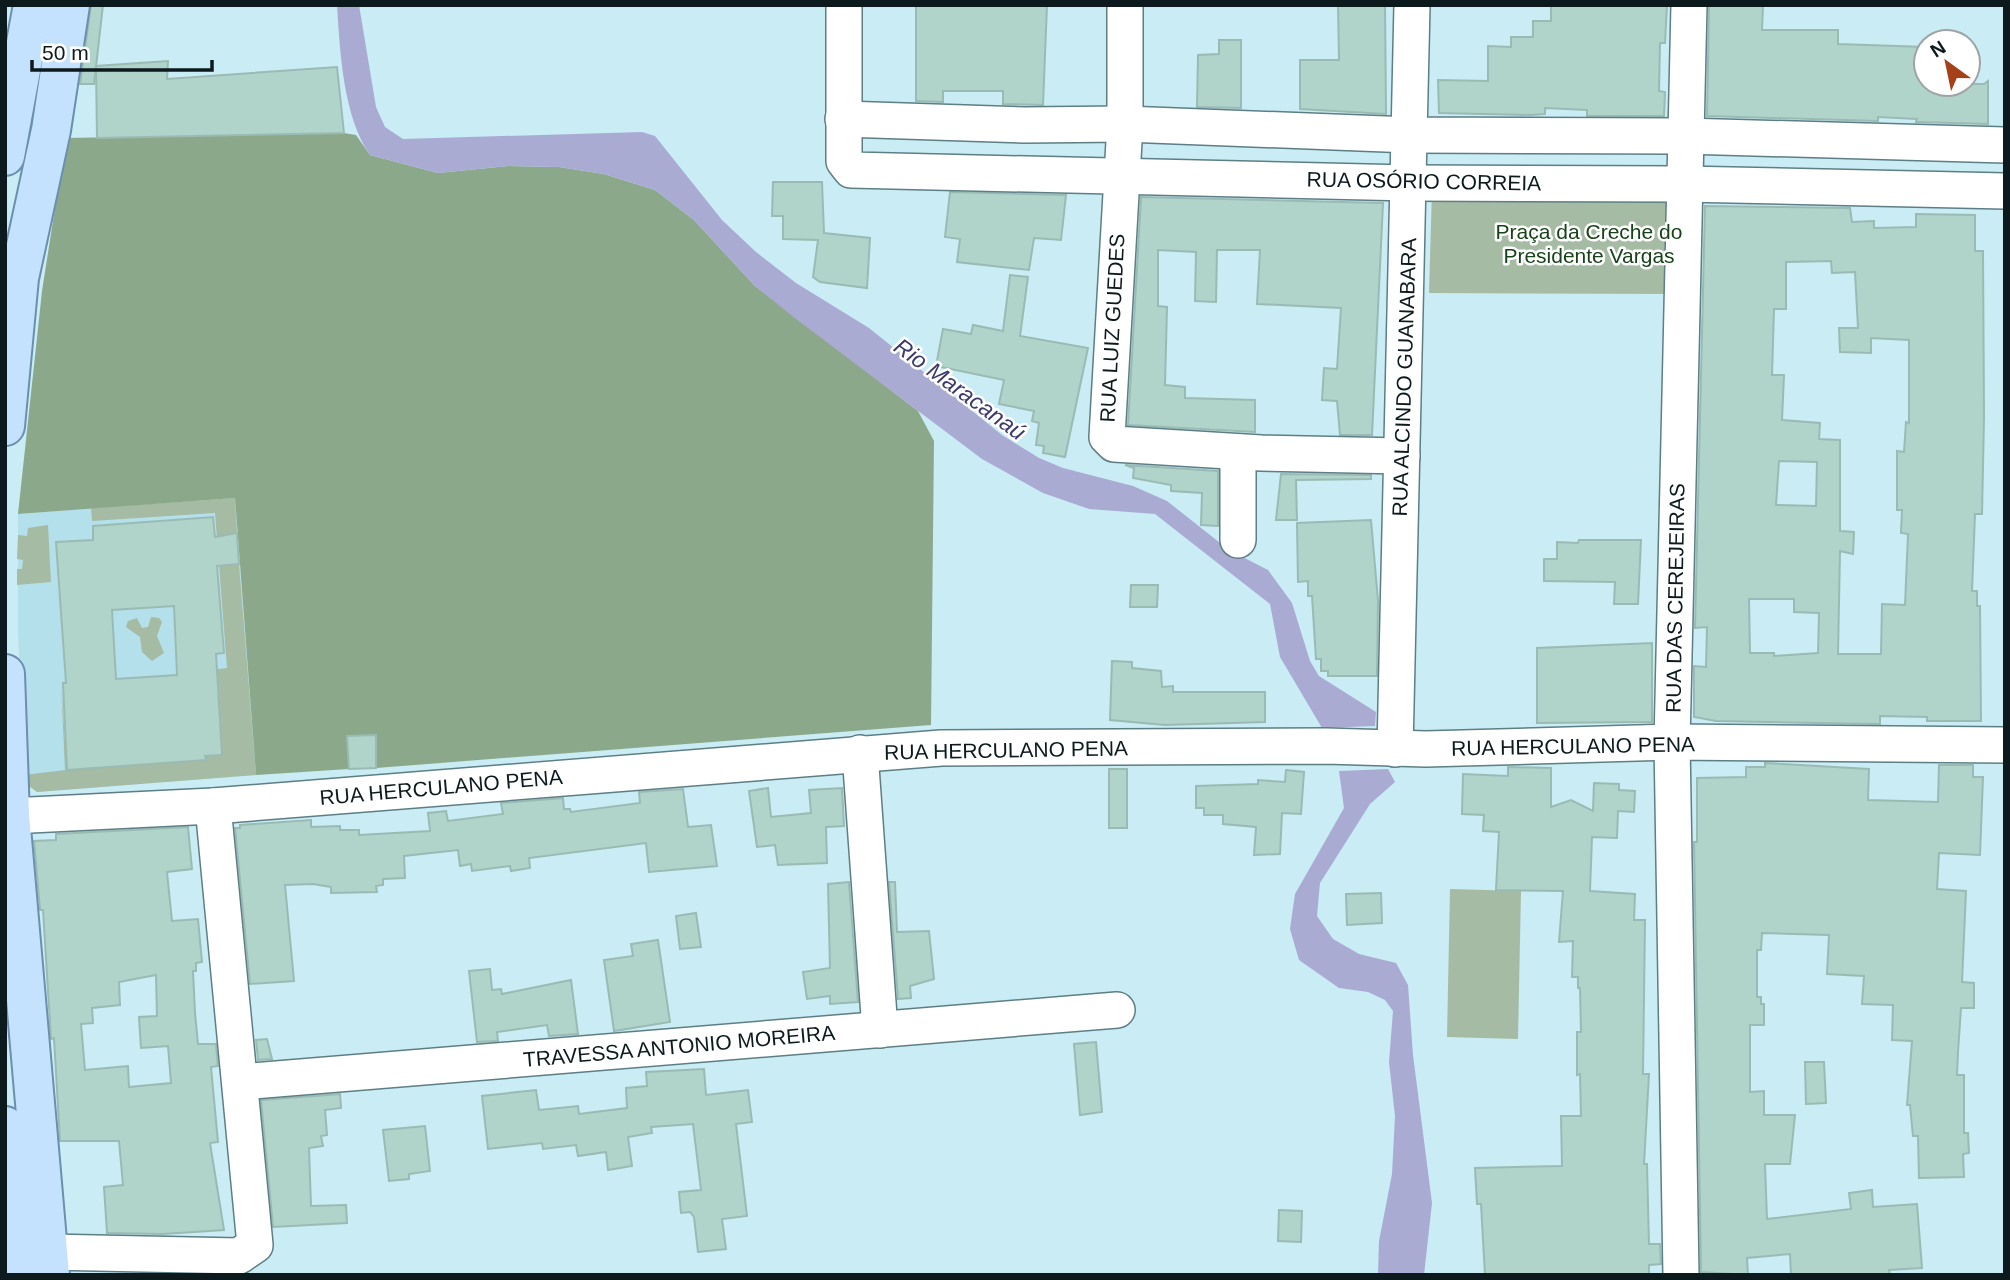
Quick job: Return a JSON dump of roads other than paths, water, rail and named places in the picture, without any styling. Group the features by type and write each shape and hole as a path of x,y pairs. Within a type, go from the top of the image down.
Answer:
{"main road":[{"path":"6,147 33,5"},
{"path":"5,426 19,278 51,130 70,5"},
{"path":"5,674 10,816 49,1263"},
{"path":"5,1126 16,1275"}],"street":[{"path":"844,5 843,119 1025,125 1125,124 1411,135 1685,135 2005,145"},
{"name":"RUA LUIZ GUEDES","path":"1125,5 1125,124 1107,437 1114,444 1238,452 1402,456"},
{"name":"RUA ALCINDO GUANABARA","path":"1388,748 1402,456 1412,5"},
{"name":"RUA DAS CEREJEIRAS","path":"1681,1275 1672,742 1689,5"},
{"name":"RUA OSÓRIO CORREIA","path":"843,119 844,165 850,170 1410,183 1684,184 2005,191"},
{"path":"1238,452 1238,541"},
{"name":"RUA HERCULANO PENA","path":"10,816 213,806 941,748 1388,748 1672,742 2005,745"},
{"path":"860,753 880,1030"},
{"path":"49,1263 240,1256 252,1250 255,1241 213,806"},
{"name":"TRAVESSA ANTONIO MOREIRA","path":"240,1082 1117,1010"}],"park label":[{"name":"Praça da Creche do Presidente Vargas","path":"1589,243"}],"water label":[{"name":"Rio Maracanaú","path":"960,389"}]}
